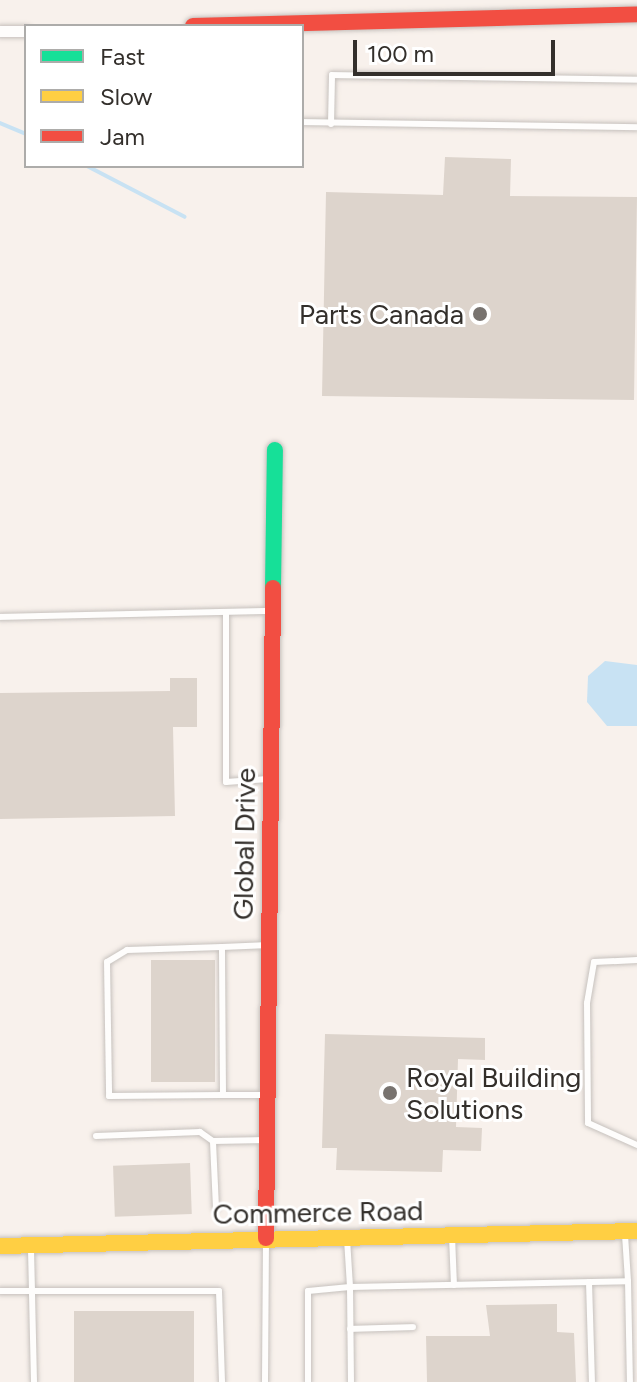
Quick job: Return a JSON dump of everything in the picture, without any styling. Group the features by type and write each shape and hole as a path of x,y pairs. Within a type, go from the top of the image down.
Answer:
{"street":[{"path":"304,24 637,14"},
{"path":"0,31 24,31"},
{"name":"Global Drive","path":"266,1238 275,450"},
{"name":"Commerce Road","path":"0,1246 631,1231"}],"lane":[{"path":"331,124 332,75 637,80"},
{"path":"304,122 637,127"},
{"path":"0,617 273,611"},
{"path":"226,612 226,782 271,779"},
{"path":"268,1095 109,1096 107,962 127,950 269,945"},
{"path":"222,947 223,1095"},
{"path":"637,960 594,962 587,1003 588,1123 637,1145"},
{"path":"96,1136 200,1132 213,1141 267,1140"},
{"path":"213,1141 216,1208"},
{"path":"630,1382 628,1281 631,1231"},
{"path":"452,1234 454,1285"},
{"path":"265,1382 266,1238"},
{"path":"347,1238 351,1382"},
{"path":"31,1245 34,1382"},
{"path":"308,1382 308,1291 350,1287 628,1281"},
{"path":"589,1282 592,1382"},
{"path":"0,1291 219,1291 222,1382"},
{"path":"350,1329 413,1327"}],"water":[{"path":"605,661 637,665 637,726 607,726 587,702 588,676"}],"building":[{"name":"Parts Canada","path":"445,157 511,159 510,196 637,197 634,400 322,396 326,192 443,195"},
{"path":"170,678 197,678 197,727 173,727 175,816 0,819 0,693 170,691"},
{"path":"151,960 215,960 215,1082 151,1082"},
{"name":"Royal Building Solutions","path":"325,1034 485,1038 485,1060 458,1059 456,1127 482,1128 481,1151 443,1150 442,1172 336,1170 337,1148 322,1148"},
{"path":"190,1163 192,1214 115,1217 113,1166"},
{"path":"557,1304 557,1332 574,1333 576,1382 427,1382 426,1336 490,1336 486,1305"},
{"path":"74,1311 194,1311 194,1382 74,1382"}],"waterway":[{"path":"0,123 24,133"},
{"path":"91,168 185,217"}],"traffic: fast":[{"path":"273,588 275,450"}],"traffic: slow":[{"path":"0,1246 637,1231"}],"traffic: jam":[{"path":"267,24 637,14"},
{"path":"266,1238 273,588"}],"place":[{"name":"Parts Canada","path":"480,314"},
{"name":"Royal Building Solutions","path":"390,1093"}]}
